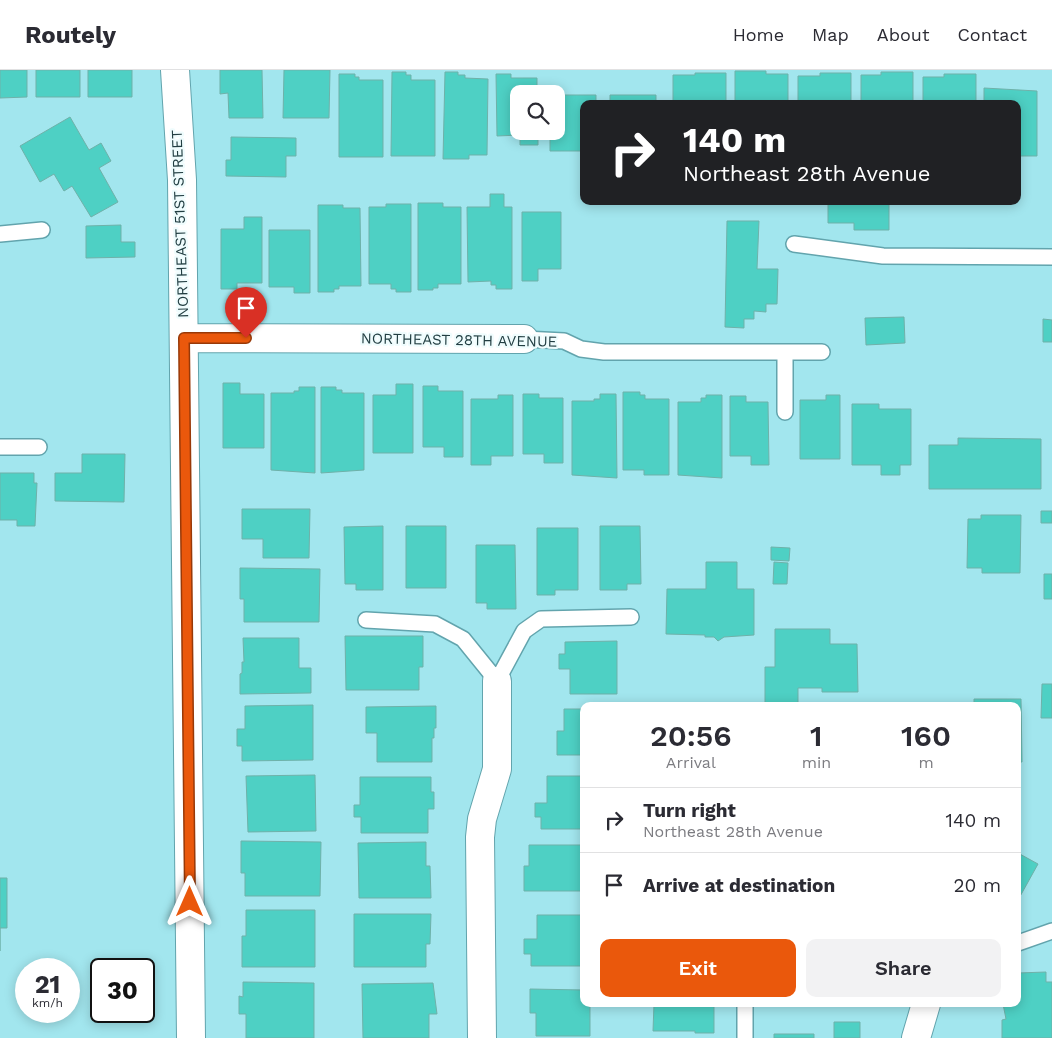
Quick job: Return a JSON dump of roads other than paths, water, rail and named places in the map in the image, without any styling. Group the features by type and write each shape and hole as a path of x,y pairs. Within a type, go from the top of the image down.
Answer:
{"street":[{"name":"NORTHEAST 51ST STREET","path":"174,70 182,180 191,1038"},
{"name":"NORTHEAST 28TH AVENUE","path":"184,338 524,339"},
{"path":"482,1038 480,837 482,819 497,769 497,681"},
{"path":"916,1038 925,1007"}],"lane":[{"path":"0,234 42,230"},
{"path":"794,244 883,256 1052,257"},
{"name":"NORTHEAST 28TH AVENUE","path":"524,339 564,341 581,349 604,352 822,352"},
{"path":"785,352 785,412"},
{"path":"0,447 39,447"},
{"path":"366,620 435,624 464,639 497,681 524,630 541,619 631,617"},
{"path":"1021,942 1052,931"},
{"path":"744,1007 745,1038"}]}
